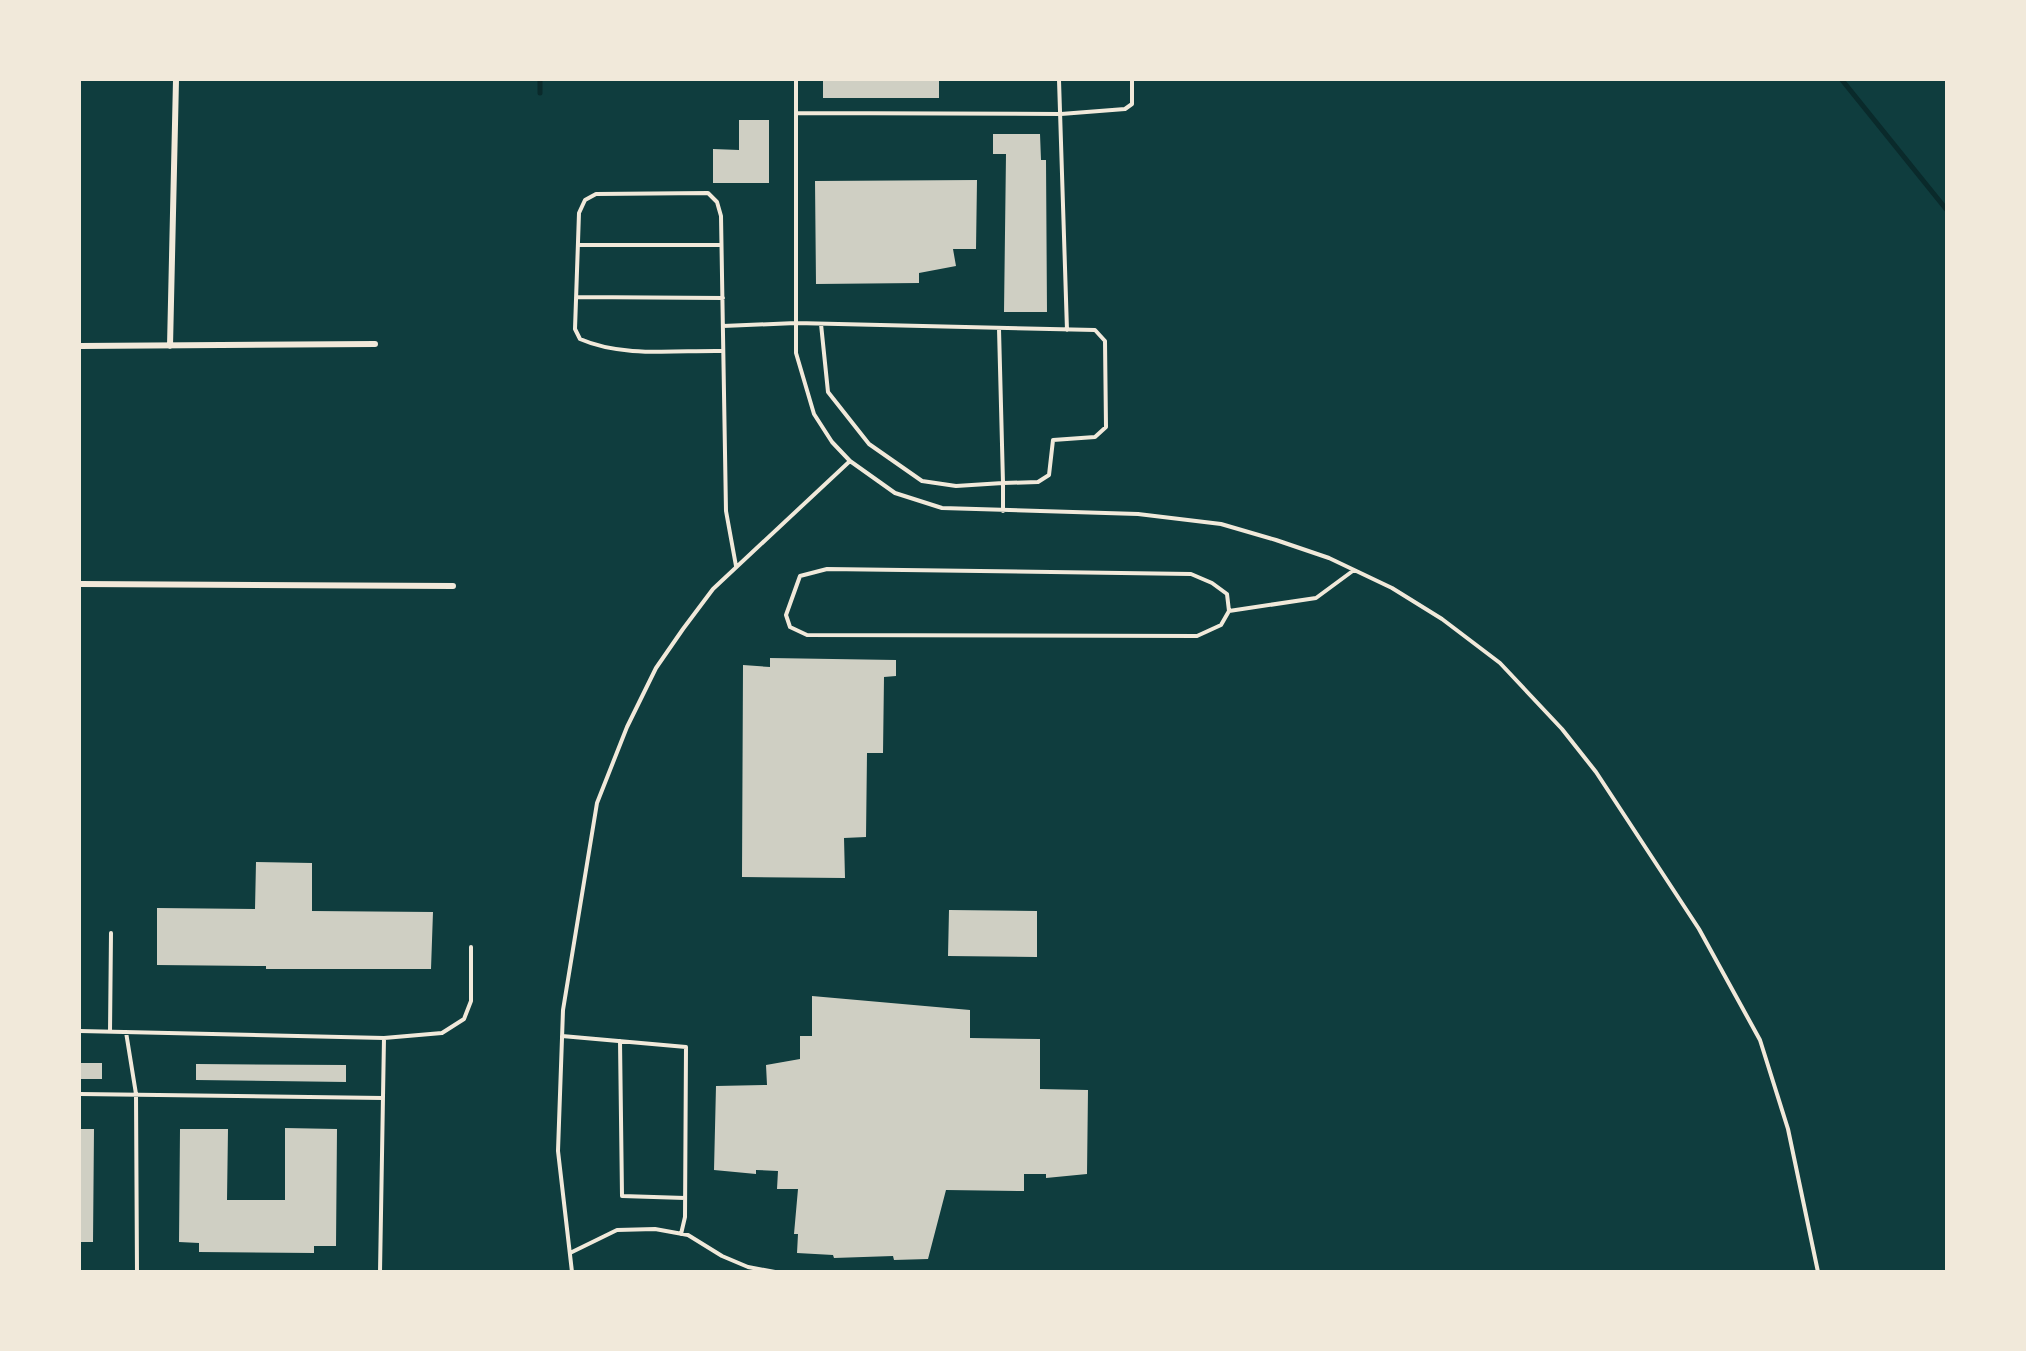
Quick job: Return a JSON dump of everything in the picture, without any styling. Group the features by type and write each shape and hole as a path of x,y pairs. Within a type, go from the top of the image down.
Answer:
{"street":[{"path":"170,345 176,80"},
{"path":"80,346 375,344"},
{"path":"80,584 453,586"}],"lane":[{"path":"796,80 796,353 814,414 831,442 850,461 895,493 942,508 1138,514 1221,524 1286,543 1355,570 1392,588 1442,619 1500,663 1562,729 1626,816 1699,929 1761,1040 1788,1129 1818,1272"},
{"path":"1059,80 1067,330"},
{"path":"796,112 1061,114 1125,110 1132,104 1132,80"},
{"path":"723,351 598,347 580,339 575,329 579,213 585,200 596,194 708,193 717,202 722,245 726,511 736,567"},
{"path":"578,245 722,245"},
{"path":"576,297 723,298"},
{"path":"723,326 796,323 1095,330 1105,341 1106,427 1095,437 1053,440 1049,475 1038,482 956,486 922,481 869,444 828,392 821,324"},
{"path":"999,329 1003,511"},
{"path":"572,1272 558,1151 563,1010 597,802 627,727 656,668 713,589 850,461"},
{"path":"827,569 1191,574 1212,583 1227,594 1229,611 1221,626 1197,636 807,635 790,627 786,615 800,576 827,569"},
{"path":"1229,611 1316,598 1355,570"},
{"path":"110,1032 111,933"},
{"path":"80,1031 384,1038 442,1033 464,1019 471,1001 471,946"},
{"path":"126,1032 136,1094 137,1272"},
{"path":"562,1036 686,1047 685,1198 681,1234"},
{"path":"380,1272 384,1038"},
{"path":"620,1041 622,1196 685,1198"},
{"path":"80,1094 383,1098"},
{"path":"570,1253 617,1230 655,1229 681,1234 748,1267 775,1272"}],"building":[{"path":"823,80 939,80 939,98 823,98"},
{"path":"739,120 769,120 769,183 713,183 713,149 739,150"},
{"path":"993,134 1040,134 1041,160 1046,160 1047,312 1004,312 1006,154 993,154"},
{"path":"977,180 976,249 953,249 956,266 919,273 919,283 816,284 815,181"},
{"path":"770,658 896,660 896,676 884,677 883,753 867,753 866,837 844,838 845,878 742,877 743,665 770,667"},
{"path":"256,862 312,863 312,911 433,912 431,969 266,969 266,966 157,965 157,908 255,909"},
{"path":"949,910 1037,911 1037,957 948,956"},
{"path":"812,996 970,1010 970,1038 1040,1039 1040,1089 1088,1090 1087,1174 1046,1178 1046,1174 1024,1174 1024,1191 946,1190 928,1259 894,1260 893,1256 834,1258 833,1255 797,1253 798,1234 794,1234 798,1189 777,1189 778,1171 756,1170 756,1174 714,1170 716,1086 767,1085 766,1065 800,1059 800,1036 812,1036"},
{"path":"80,1063 102,1063 102,1079 80,1079"},
{"path":"196,1064 346,1065 346,1082 196,1080"},
{"path":"285,1128 337,1129 336,1246 314,1246 314,1253 199,1252 199,1243 179,1242 180,1129 228,1129 227,1200 285,1200"},
{"path":"80,1129 94,1129 93,1242 80,1242"}],"waterway":[{"path":"540,80 540,93"},
{"path":"1842,80 1946,209"}]}
